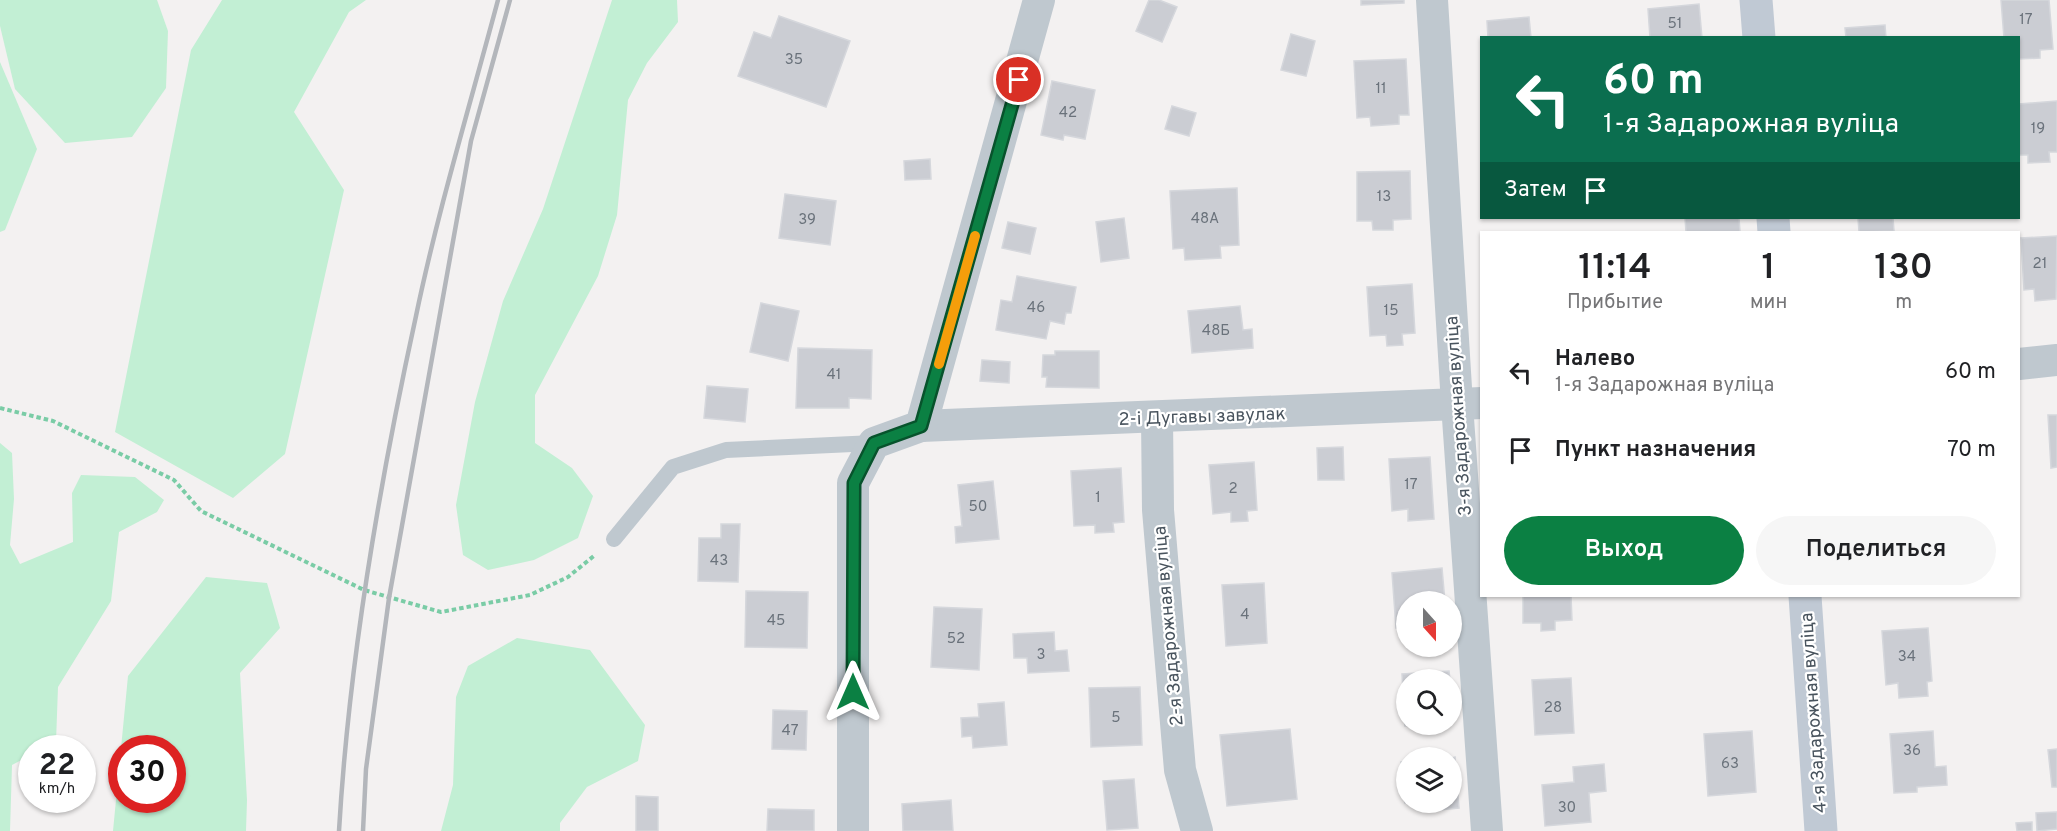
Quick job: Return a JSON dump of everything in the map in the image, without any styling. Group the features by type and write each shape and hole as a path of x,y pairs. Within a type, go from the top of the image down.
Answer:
{"main road":[{"path":"1756,0 1759,36"},
{"name":"4-я Задарожная вуліца","path":"1805,597 1821,831"}],"street":[{"path":"921,426 1039,0"},
{"name":"3-я Задарожная вуліца","path":"1432,0 1469,404 1487,831"},
{"path":"2020,364 2057,360"},
{"name":"2-і Дугавы завулак","path":"874,443 921,426 1469,404"},
{"name":"2-я Задарожная вуліца","path":"1157,418 1158,510 1180,770 1197,831"},
{"path":"853,831 854,483 874,443"}],"lane":[{"path":"614,539 673,467 726,450 874,443"}],"path":[{"path":"0,408 53,421 174,480 201,511 364,590 441,612 530,595 568,577 614,539"}],"green space":[{"path":"0,0 157,0 168,31 166,88 132,137 65,143 15,89 0,26"},
{"path":"222,0 366,0 349,12 294,112 344,190 285,454 233,498 115,432 191,50"},
{"path":"612,0 677,0 678,22 647,63 628,100 617,215 598,276 535,395 535,443 572,468 593,496 578,538 534,560 488,570 463,555 456,505 475,402 503,301 543,209"},
{"path":"0,62 37,149 5,230 0,232"},
{"path":"0,443 12,453 14,499 10,545 20,564 73,542 72,493 81,475 135,477 164,500 157,512 119,532 111,601 58,687 56,735 18,735 18,762 12,765 10,831 0,831"},
{"path":"206,577 267,583 280,628 240,673 247,800 246,831 113,831 115,813 186,813 186,735 122,735 128,676"},
{"path":"517,638 590,650 645,725 638,761 587,787 560,823 560,831 441,831 453,785 456,697 468,666"}],"building":[{"path":"1149,0 1159,0 1177,7 1162,42 1136,31"},
{"path":"1361,0 1404,0 1404,3 1361,5"},
{"path":"2001,0 2049,0 2053,49 2040,50 2040,58 2020,59 2020,36 2004,36"},
{"path":"1699,4 1702,36 1650,36 1648,9"},
{"path":"779,16 850,41 826,107 738,76 754,32 771,38"},
{"path":"1529,17 1531,36 1488,36 1487,21"},
{"path":"1885,25 1886,36 1846,36 1845,28"},
{"path":"1291,34 1315,41 1306,76 1281,70"},
{"path":"1406,59 1409,115 1399,115 1399,124 1371,126 1370,117 1357,118 1354,61"},
{"path":"1052,81 1095,90 1085,139 1064,135 1063,140 1041,135"},
{"path":"2057,101 2057,152 2049,152 2050,162 2028,163 2028,155 2020,155 2020,104"},
{"path":"1172,106 1196,113 1189,136 1165,129"},
{"path":"930,159 931,179 905,180 904,161"},
{"path":"1410,171 1411,219 1393,220 1393,230 1373,230 1372,221 1357,221 1357,172"},
{"path":"1237,188 1239,245 1220,246 1221,258 1185,260 1184,248 1173,249 1170,191"},
{"path":"785,194 836,201 830,245 779,238"},
{"path":"1124,218 1129,258 1101,262 1096,222"},
{"path":"1685,219 1739,219 1740,231 1686,231"},
{"path":"1858,219 1893,219 1894,231 1859,231"},
{"path":"1008,222 1036,228 1030,254 1002,248"},
{"path":"2057,236 2056,299 2035,301 2034,289 2024,290 2021,238"},
{"path":"1017,276 1076,287 1071,313 1066,313 1064,324 1050,321 1046,339 996,330 1001,300 1012,302"},
{"path":"1412,284 1415,333 1402,334 1403,345 1387,346 1386,335 1370,336 1367,287"},
{"path":"761,303 799,311 788,361 750,352"},
{"path":"1240,306 1243,330 1252,329 1253,348 1192,353 1188,311"},
{"path":"798,348 872,350 871,399 849,398 849,408 796,408"},
{"path":"1055,351 1099,351 1099,388 1046,387 1047,377 1042,377 1043,355 1055,355"},
{"path":"982,360 1010,362 1009,383 980,381"},
{"path":"707,386 748,389 745,422 704,418"},
{"path":"2048,415 2057,415 2057,467 2051,468"},
{"path":"1343,447 1344,480 1318,480 1317,448"},
{"path":"1430,457 1434,519 1408,521 1408,509 1392,511 1389,459"},
{"path":"1254,462 1257,510 1247,511 1248,521 1231,522 1231,512 1213,514 1209,465"},
{"path":"1121,468 1124,522 1113,523 1114,532 1095,533 1095,525 1074,526 1071,471"},
{"path":"993,481 999,539 956,543 955,527 962,526 958,485"},
{"path":"721,524 740,524 738,582 698,581 699,538 721,538"},
{"path":"1442,568 1444,591 1396,591 1396,628 1392,573"},
{"path":"1264,583 1267,643 1226,646 1222,585"},
{"path":"746,591 808,592 807,648 745,647"},
{"path":"1523,597 1571,597 1572,620 1555,621 1555,630 1541,631 1541,623 1523,623"},
{"path":"934,607 982,609 979,670 931,667"},
{"path":"1928,628 1932,681 1927,682 1928,696 1899,698 1898,683 1886,685 1882,631"},
{"path":"1054,632 1055,651 1067,650 1069,671 1028,673 1027,658 1014,658 1013,634"},
{"path":"1571,678 1574,733 1535,735 1532,680"},
{"path":"1140,687 1142,745 1091,747 1089,688"},
{"path":"1004,702 1007,745 973,748 972,736 962,737 961,718 979,717 978,704"},
{"path":"773,710 807,711 806,750 772,749"},
{"path":"1290,729 1297,799 1227,806 1220,735"},
{"path":"1752,731 1756,792 1708,796 1704,734"},
{"path":"1933,731 1935,767 1946,766 1947,785 1917,787 1917,792 1894,793 1890,734"},
{"path":"2057,749 2057,787 2052,787 2048,750"},
{"path":"1604,764 1606,791 1589,793 1591,822 1545,826 1542,785 1574,782 1573,767"},
{"path":"1134,779 1138,828 1107,830 1103,781"},
{"path":"636,796 658,797 658,831 636,831"},
{"path":"951,800 953,831 903,831 902,804"},
{"path":"768,809 814,810 814,831 767,831"},
{"path":"2057,812 2057,829 2037,831 2036,813"},
{"path":"2032,822 2032,831 2017,831 2016,823"}],"railway":[{"path":"339,831 358,637 390,443 434,237 498,0"},
{"path":"363,831 366,769 389,598 471,141 510,0"}],"slow traffic":[{"path":"939,364 975,236"}],"route":[{"path":"853,692 854,483 874,443 921,426 1019,80"}]}
